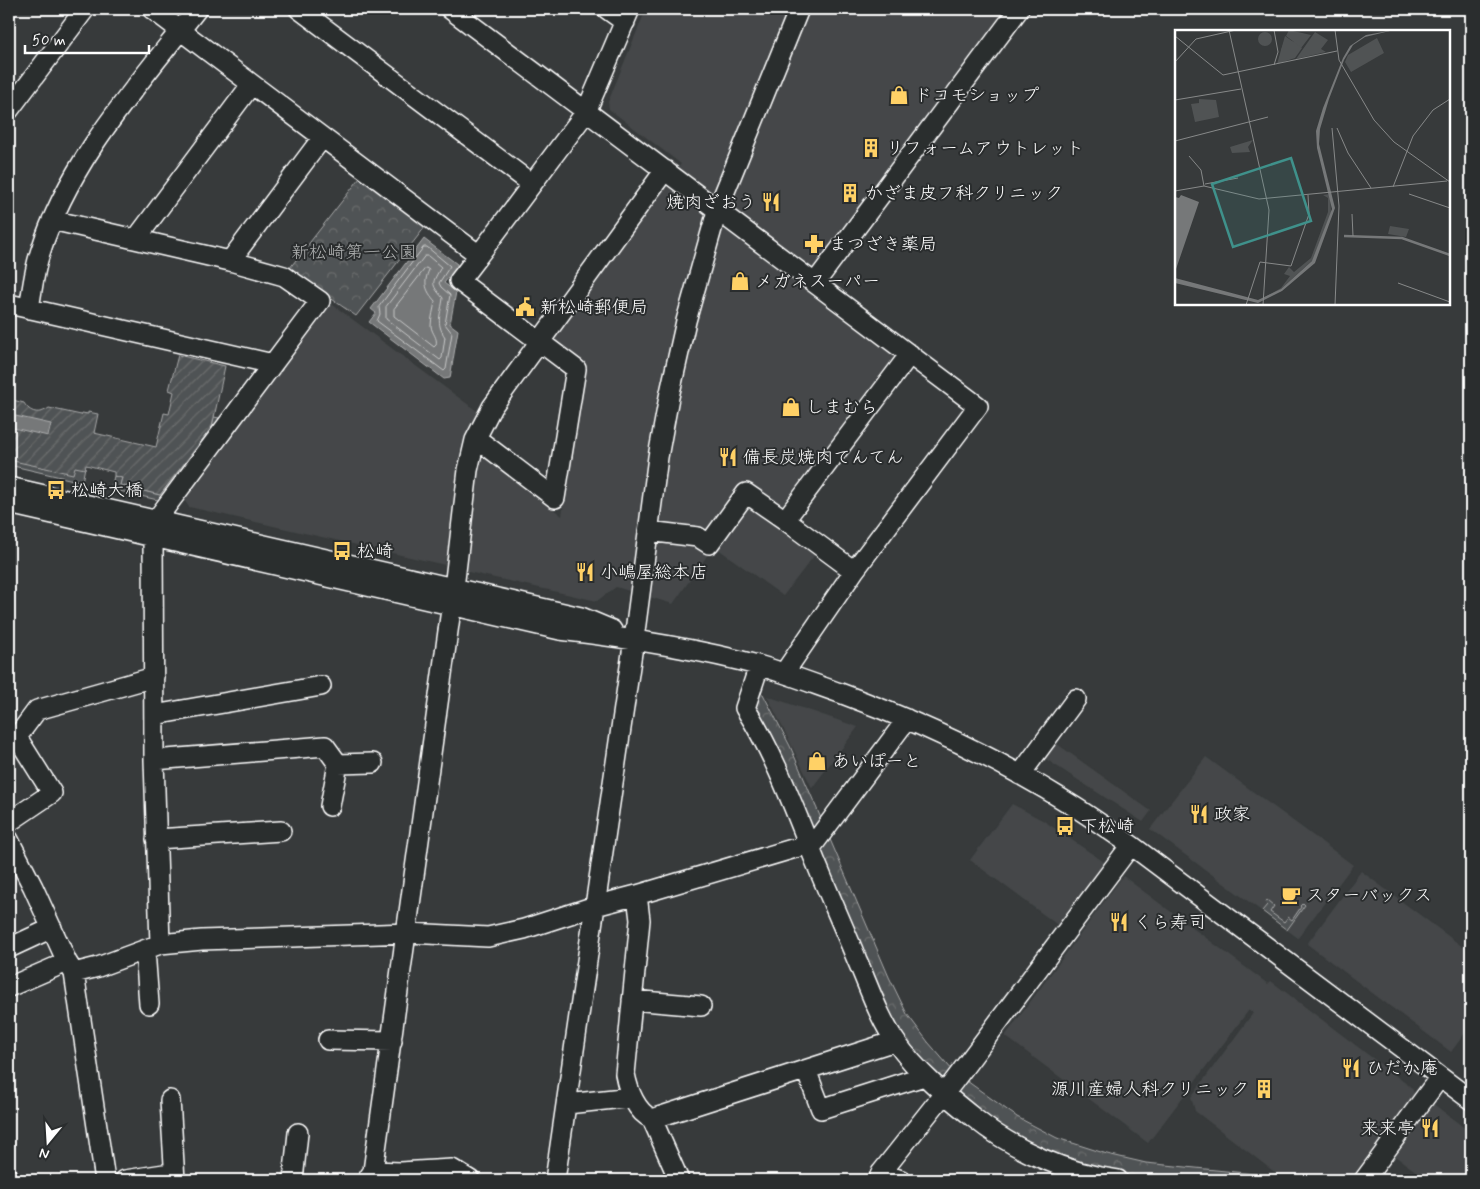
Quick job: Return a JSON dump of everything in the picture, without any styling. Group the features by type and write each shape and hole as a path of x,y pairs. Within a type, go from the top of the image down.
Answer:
{"street":[{"path":"9,110 84,9"},
{"path":"152,9 479,255"},
{"path":"29,309 39,254 52,220 71,180 113,118 197,9"},
{"path":"299,9 532,184"},
{"path":"450,9 978,406 854,571 784,673"},
{"path":"476,438 555,498 576,369 459,281 586,112 628,15 607,9"},
{"path":"555,1180 634,639 658,458 669,397 686,321 717,211 799,9"},
{"path":"815,283 1020,9"},
{"path":"136,239 251,85"},
{"path":"230,261 322,138"},
{"path":"470,1180 452,1168 370,1176 408,933 468,470 476,438 492,407 665,170"},
{"path":"52,220 230,261 284,276 320,301 155,529 154,760 156,839 149,1004"},
{"path":"9,304 273,364"},
{"path":"786,520 910,354"},
{"path":"9,487 155,529"},
{"path":"648,531 698,537 709,544 746,493 786,520 854,571"},
{"path":"9,504 155,529 453,596 560,630 634,639 702,652 784,673 907,719 936,731 1020,774 1076,807 1471,1100"},
{"path":"759,666 745,708 774,760 866,981 895,1041 924,1076 943,1094 980,1123 1012,1144 1066,1168 1118,1180"},
{"path":"9,822 52,794 17,737 36,710 154,677"},
{"path":"154,715 321,686"},
{"path":"1020,774 1076,700"},
{"path":"9,987 70,967 98,967 152,947 202,940 408,933 488,937 524,929 595,906 810,847 907,719"},
{"path":"154,760 325,746 338,764 330,806"},
{"path":"338,764 373,763"},
{"path":"156,839 281,831"},
{"path":"9,840 70,967 105,1180"},
{"path":"902,1180 880,1177 1131,846"},
{"path":"637,896 640,920 625,1074 632,1097 644,1116 652,1119 895,1041"},
{"path":"9,948 52,928"},
{"path":"632,1000 701,1006"},
{"path":"328,1040 392,1041"},
{"path":"806,1070 821,1109 924,1076"},
{"path":"1364,1180 1440,1077"},
{"path":"567,1104 632,1097"},
{"path":"170,1100 175,1180"},
{"path":"652,1119 678,1180"},
{"path":"293,1180 298,1133"},
{"path":"125,1180 164,1174 170,1180"}],"shaded area":[{"path":"646,9 1011,9 807,286 897,356 777,521 817,552 783,596 714,546 673,604 616,587 597,601 464,571 477,458 486,455 562,516 584,368 557,347 554,340 566,317 602,274 681,164 609,109 608,102"},
{"path":"329,302 477,411 463,449 445,565 189,507 184,500"},
{"path":"767,696 858,727 812,788 790,742"},
{"path":"1053,741 1151,811 1143,822 1041,756"},
{"path":"1206,757 1353,865 1298,938 1150,829"},
{"path":"1012,804 1044,821 1110,866 1063,929 970,860"},
{"path":"1361,871 1471,953 1471,1025 1451,1052 1307,944"},
{"path":"1123,876 1268,984 1271,981 1412,1088 1417,1100 1357,1180 1314,1180 1281,1177 1195,1111 1191,1097 1253,1013 1249,1010 1148,1143 1005,1036"},
{"path":"1431,1102 1471,1133 1471,1180 1428,1180 1392,1154"}],"green space":[{"name":"新松崎第一公園","path":"360,178 425,227 356,316 289,269"},
{"path":"178,355 225,366 212,427 160,495 120,485 122,478 114,476 114,472 86,465 85,469 75,467 73,474 9,460 9,399 24,403 35,412 42,412 49,408 81,415 82,413 88,414 88,412 98,414 94,433 156,447 164,413 169,414 174,392 169,390"},
{"path":"214,417 219,418 217,427 162,501 111,489 114,476 122,478 120,485 160,495 211,427"},
{"path":"9,449 85,467 82,482 9,465"},
{"path":"757,693 763,694 790,746 889,977 907,1014 953,1071 1017,1117 1057,1138 1107,1154 1146,1163 1315,1180 1127,1179 1017,1142 935,1079 888,1017 753,707"},
{"path":"1267,900 1274,906 1270,912 1284,922 1288,917 1292,920 1300,906 1303,903 1305,905 1287,930 1262,911 1267,905 1265,903"}],"water":[{"path":"424,239 457,264 457,267 444,283 456,292 450,324 458,330 450,378 444,379 369,322 376,313 371,309"},
{"path":"11,415 51,424 48,436 9,427"}],"place":[{"name":"ドコモショップ","path":"899,95"},
{"name":"リフォームアウトレット","path":"871,148"},
{"name":"かざま皮フ科クリニック","path":"850,193"},
{"name":"焼肉ざおう","path":"771,202"},
{"name":"まつざき薬局","path":"814,244"},
{"name":"メガネスーパー","path":"740,281"},
{"name":"新松崎郵便局","path":"525,307"},
{"name":"しまむら","path":"791,407"},
{"name":"備長炭焼肉てんてん","path":"728,457"},
{"name":"松崎大橋","path":"56,490"},
{"name":"松崎","path":"342,551"},
{"name":"小嶋屋総本店","path":"585,572"},
{"name":"あいぽーと","path":"817,761"},
{"name":"政家","path":"1199,814"},
{"name":"下松崎","path":"1065,826"},
{"name":"スターバックス","path":"1291,895"},
{"name":"くら寿司","path":"1119,922"},
{"name":"ひだか庵","path":"1351,1068"},
{"name":"源川産婦人科クリニック","path":"1264,1089"},
{"name":"来来亭","path":"1430,1128"}]}
